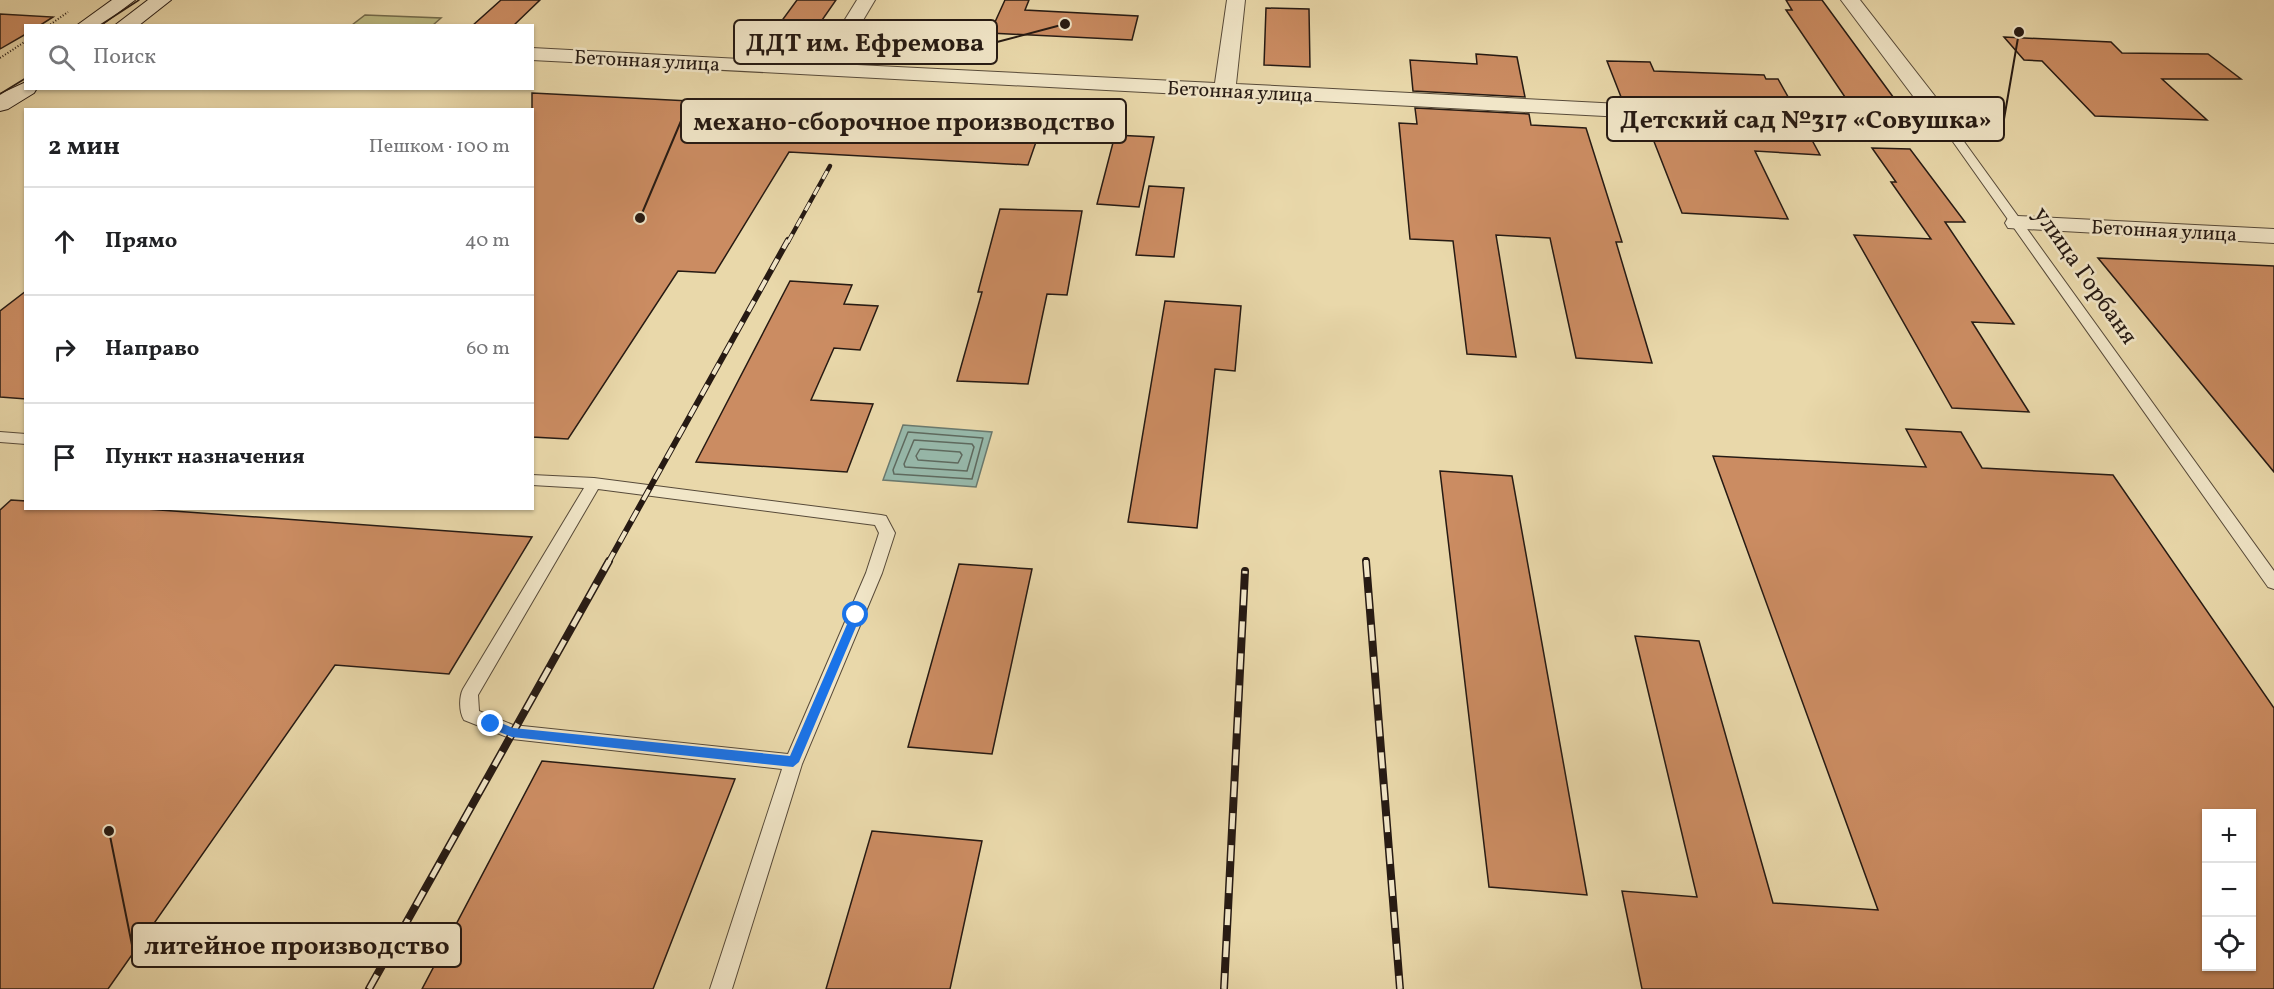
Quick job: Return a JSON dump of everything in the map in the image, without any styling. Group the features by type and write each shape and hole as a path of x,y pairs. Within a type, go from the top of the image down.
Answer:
{"main road":[{"path":"89,24 125,0"},
{"path":"127,24 161,0"},
{"path":"0,104 24,89"}],"street":[{"path":"824,69 866,0"},
{"path":"1225,90 1236,0"},
{"name":"улица Горбаня","path":"1850,0 1948,127"},
{"name":"Бетонная улица","path":"534,54 1948,127"},
{"name":"Бетонная улица","path":"2018,223 2274,236"}],"lane":[{"name":"улица Горбаня","path":"1948,127 2274,584"},
{"path":"0,437 24,439"},
{"path":"534,480 594,483 881,520 887,533 874,573 793,762 721,989"},
{"path":"594,483 469,694 470,715 512,732 793,762"}],"path":[{"path":"0,58 24,42"}],"shaded area":[{"path":"365,15 441,18 434,24 353,24"}],"water":[{"path":"903,425 992,432 976,487 883,480"}],"building":[{"path":"501,0 540,0 515,24 474,24"},
{"path":"797,0 836,0 820,23 826,24 810,47 764,45"},
{"path":"1005,0 1029,0 1025,10 1138,16 1132,40 990,33"},
{"path":"1786,0 1822,0 1899,105 1849,103 1786,10 1792,10"},
{"path":"1266,8 1309,9 1310,67 1264,65"},
{"path":"0,14 53,17 42,24 24,24 24,35 0,49"},
{"path":"2004,37 2111,42 2122,53 2208,54 2241,79 2162,79 2207,120 2095,116 2042,61 2024,60"},
{"path":"1476,54 1517,57 1525,97 1413,91 1410,60 1477,64"},
{"path":"1607,61 1650,62 1654,71 1764,75 1766,79 1778,79 1796,111 1623,102"},
{"path":"532,93 1044,119 1028,165 789,152 715,273 678,271 568,439 534,437 534,108 532,108"},
{"path":"1415,108 1529,114 1531,125 1586,128 1622,242 1616,242 1652,363 1576,358 1550,238 1496,235 1516,357 1467,354 1453,241 1410,239 1399,123 1417,124"},
{"path":"1631,120 1806,129 1820,155 1755,151 1788,219 1682,213 1653,139 1638,138"},
{"path":"1115,135 1154,137 1139,207 1097,204"},
{"path":"1872,148 1910,149 1965,222 1945,222 2014,324 1972,322 2029,412 1952,408 1854,235 1931,239 1891,182 1896,182"},
{"path":"1149,186 1184,188 1174,257 1136,255"},
{"path":"1000,209 1082,211 1067,295 1047,294 1028,384 957,381 982,292 978,292"},
{"path":"2098,258 2274,266 2274,472"},
{"path":"790,281 852,285 844,304 878,306 860,350 834,348 811,400 873,404 847,472 696,462"},
{"path":"24,293 24,399 0,397 0,311"},
{"path":"1165,301 1241,306 1235,371 1215,369 1197,528 1128,522"},
{"path":"1906,429 1961,432 1982,468 2113,475 2274,708 2274,989 1642,989 1622,891 1697,897 1635,636 1699,641 1773,903 1878,910 1713,456 1926,467"},
{"path":"1440,471 1512,476 1587,895 1489,887"},
{"path":"11,500 24,501 24,510 160,510 532,537 449,674 335,665 108,989 0,989 0,510"},
{"path":"959,564 1032,569 992,754 908,747"},
{"path":"542,761 735,779 653,989 422,989"},
{"path":"872,831 982,841 950,989 826,989"}],"tram line":[{"path":"102,24 139,0"},
{"path":"0,94 24,79"}],"railway":[{"path":"788,242 830,166"},
{"path":"608,563 788,240"},
{"path":"369,989 609,561"},
{"path":"1366,561 1400,989"},
{"path":"1224,989 1245,571"}],"place":[{"name":"ДДТ им. Ефремова","path":"1065,24"},
{"name":"Детский сад №317 «Совушка»","path":"2019,32"},
{"name":"механо-сборочное производство","path":"640,218"},
{"name":"литейное производство","path":"109,831"}],"route":[{"path":"491,724 512,732 793,762 856,615"}]}
